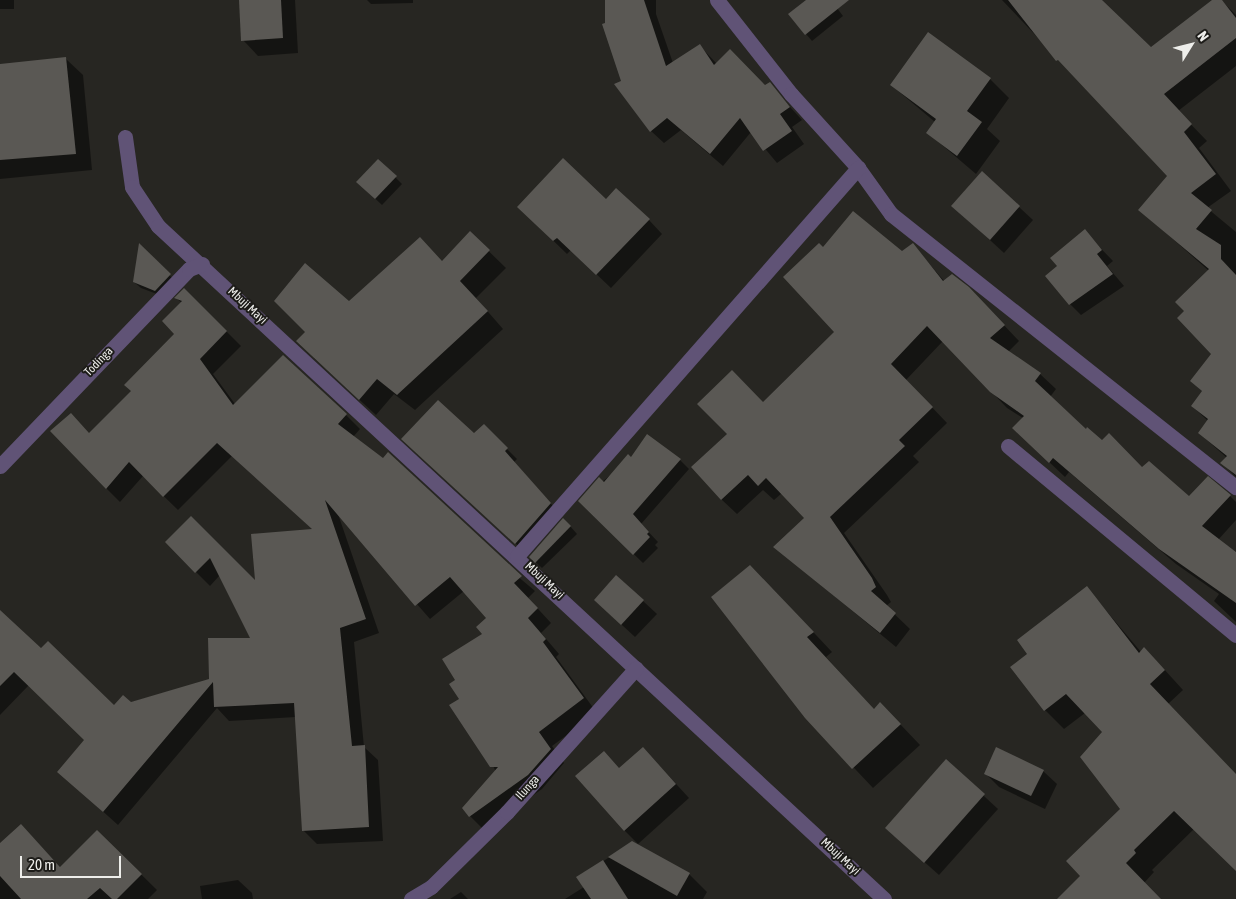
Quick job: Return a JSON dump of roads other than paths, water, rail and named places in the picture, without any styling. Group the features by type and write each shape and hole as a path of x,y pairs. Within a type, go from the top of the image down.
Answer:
{"street":[{"path":"716,0 791,94 858,168 891,214 1236,487"},
{"name":"Mbuji Mayi","path":"125,137 132,187 158,226 202,264 518,556 884,899"},
{"path":"518,556 858,168"},
{"name":"Todinga","path":"0,466 189,269 202,264"},
{"path":"1008,446 1236,634"},
{"name":"Ilunga","path":"411,899 431,887 507,812 636,668"}]}
